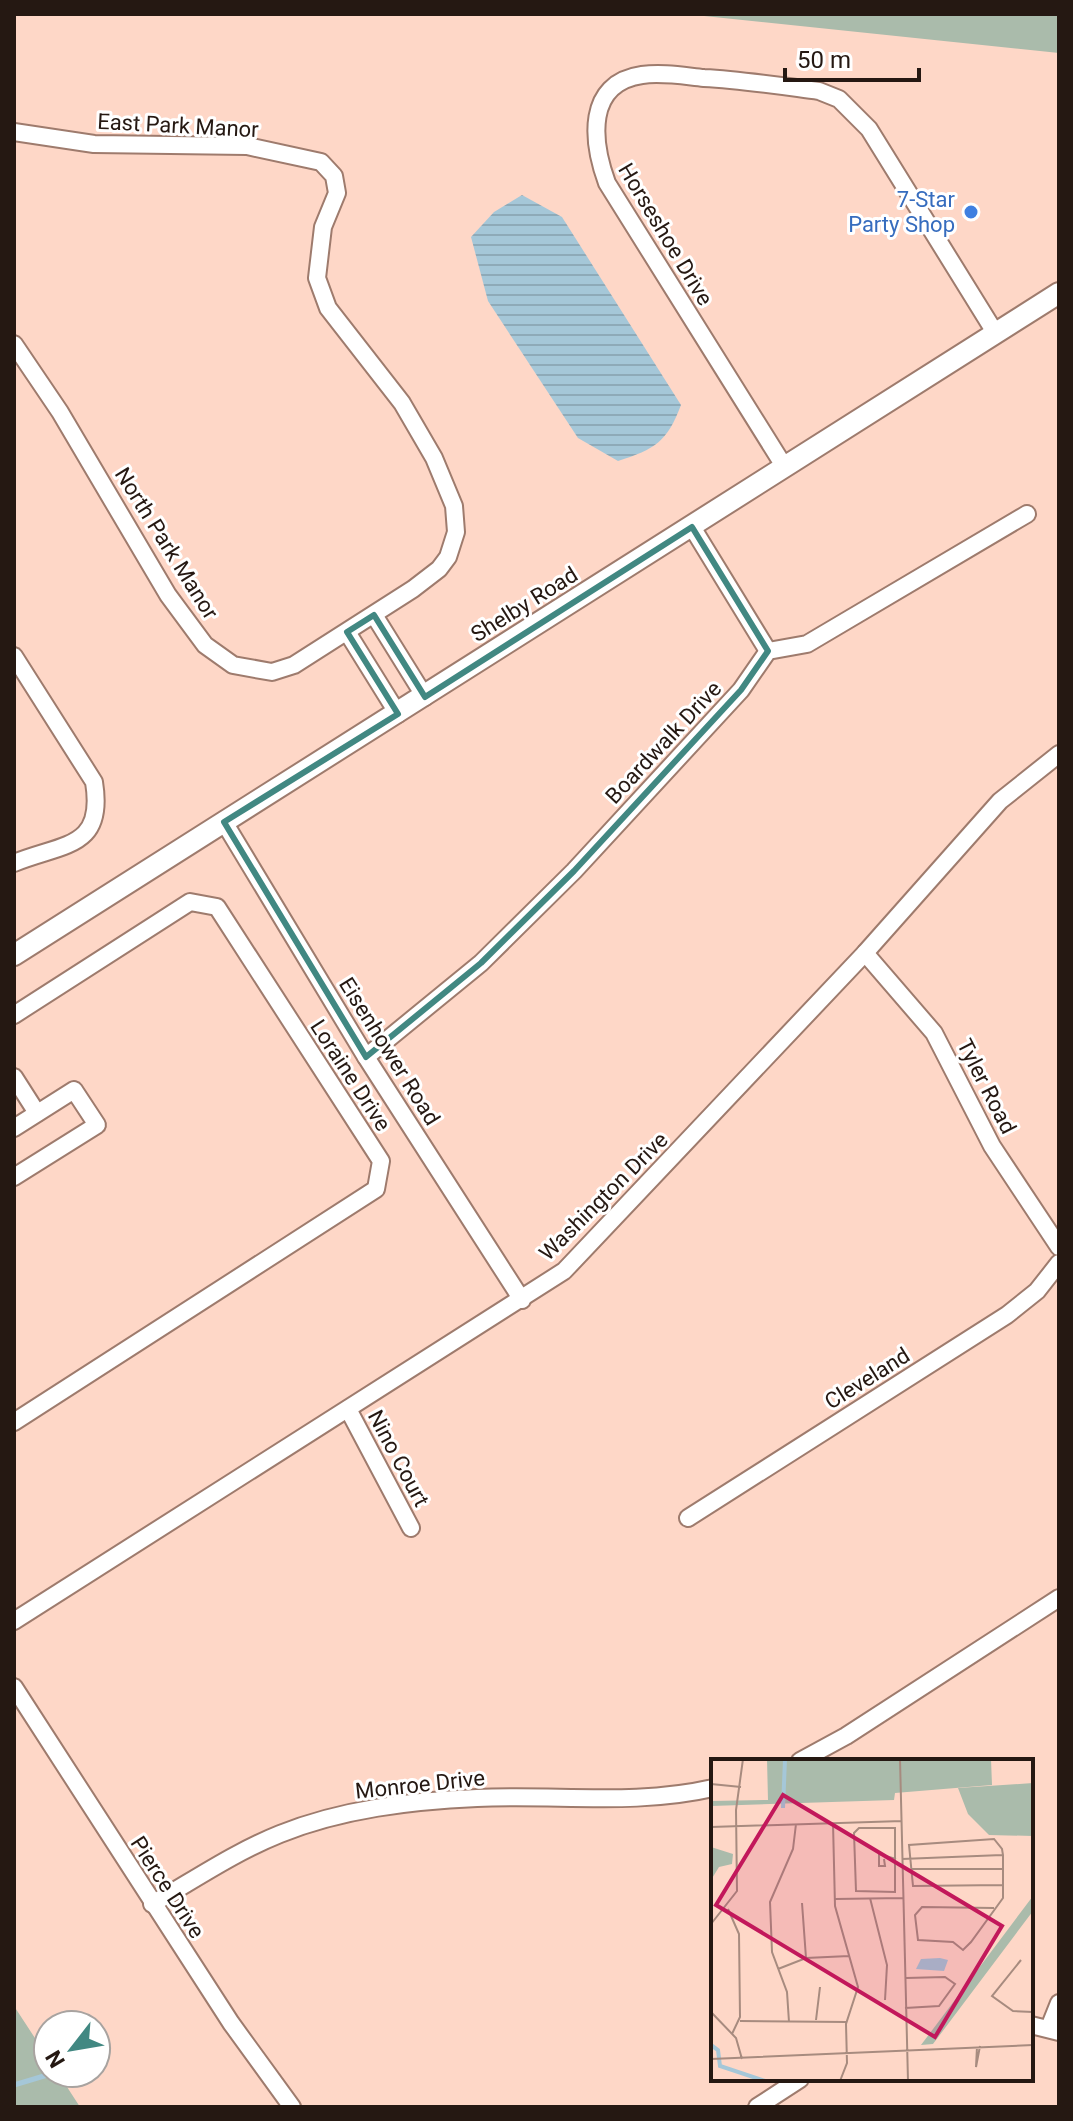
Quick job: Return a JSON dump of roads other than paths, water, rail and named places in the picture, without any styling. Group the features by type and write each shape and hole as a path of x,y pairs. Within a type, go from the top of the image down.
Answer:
{"street":[{"name":"Horseshoe Drive","path":"784,466 607,183 598,160 596,113 612,88 630,78 657,75 765,83 819,91 839,99 858,115 881,147 996,334"},
{"name":"East Park Manor","path":"14,132 94,144 247,146 321,162 334,176"},
{"name":"North Park Manor","path":"14,344 60,412 168,595 205,645 233,665 272,672 294,665 374,615 439,569 448,557 456,532 454,506 434,458 402,403 328,308 317,278 323,227 337,193 334,176"},
{"name":"Shelby Road","path":"14,955 1059,293"},
{"path":"692,527 768,651 807,644 1027,514"},
{"path":"374,615 425,697"},
{"path":"347,632 398,714"},
{"name":"Boardwalk Drive","path":"366,1057 481,963 574,871 741,690 768,651"},
{"path":"14,656 94,782 98,803 96,820 89,833 75,842 14,863"},
{"name":"Washington Drive","path":"14,1621 564,1271 865,953 1000,801 1059,754"},
{"name":"Eisenhower Road","path":"224,822 366,1057 522,1300"},
{"name":"Loraine Drive","path":"14,1015 190,902 217,907 381,1161 376,1189 14,1422"},
{"name":"Tyler Road","path":"865,953 934,1033 992,1146 1059,1247"},
{"path":"14,1077 22,1118 74,1090 97,1125 14,1177"},
{"name":"Cleveland","path":"688,1518 1007,1315 1037,1291 1059,1263"},
{"name":"Nino Court","path":"348,1409 411,1528"},
{"path":"804,1759 846,1736 1059,1598"},
{"name":"Pierce Drive","path":"14,1687 152,1904 292,2107"},
{"name":"Monroe Drive","path":"152,1904 248,1848 307,1824 347,1814 427,1801 650,1798 711,1788"},
{"path":"1033,2025 1054,2030 1059,2003"},
{"path":"757,2107 797,2081"}],"water":[{"path":"522,195 562,217 681,405 665,436 651,448 618,461 578,438 488,301 471,237 494,212"}],"waterway":[{"path":"14,2085 32,2080"}],"place":[{"name":"7-Star Party Shop","path":"971,212"}]}
